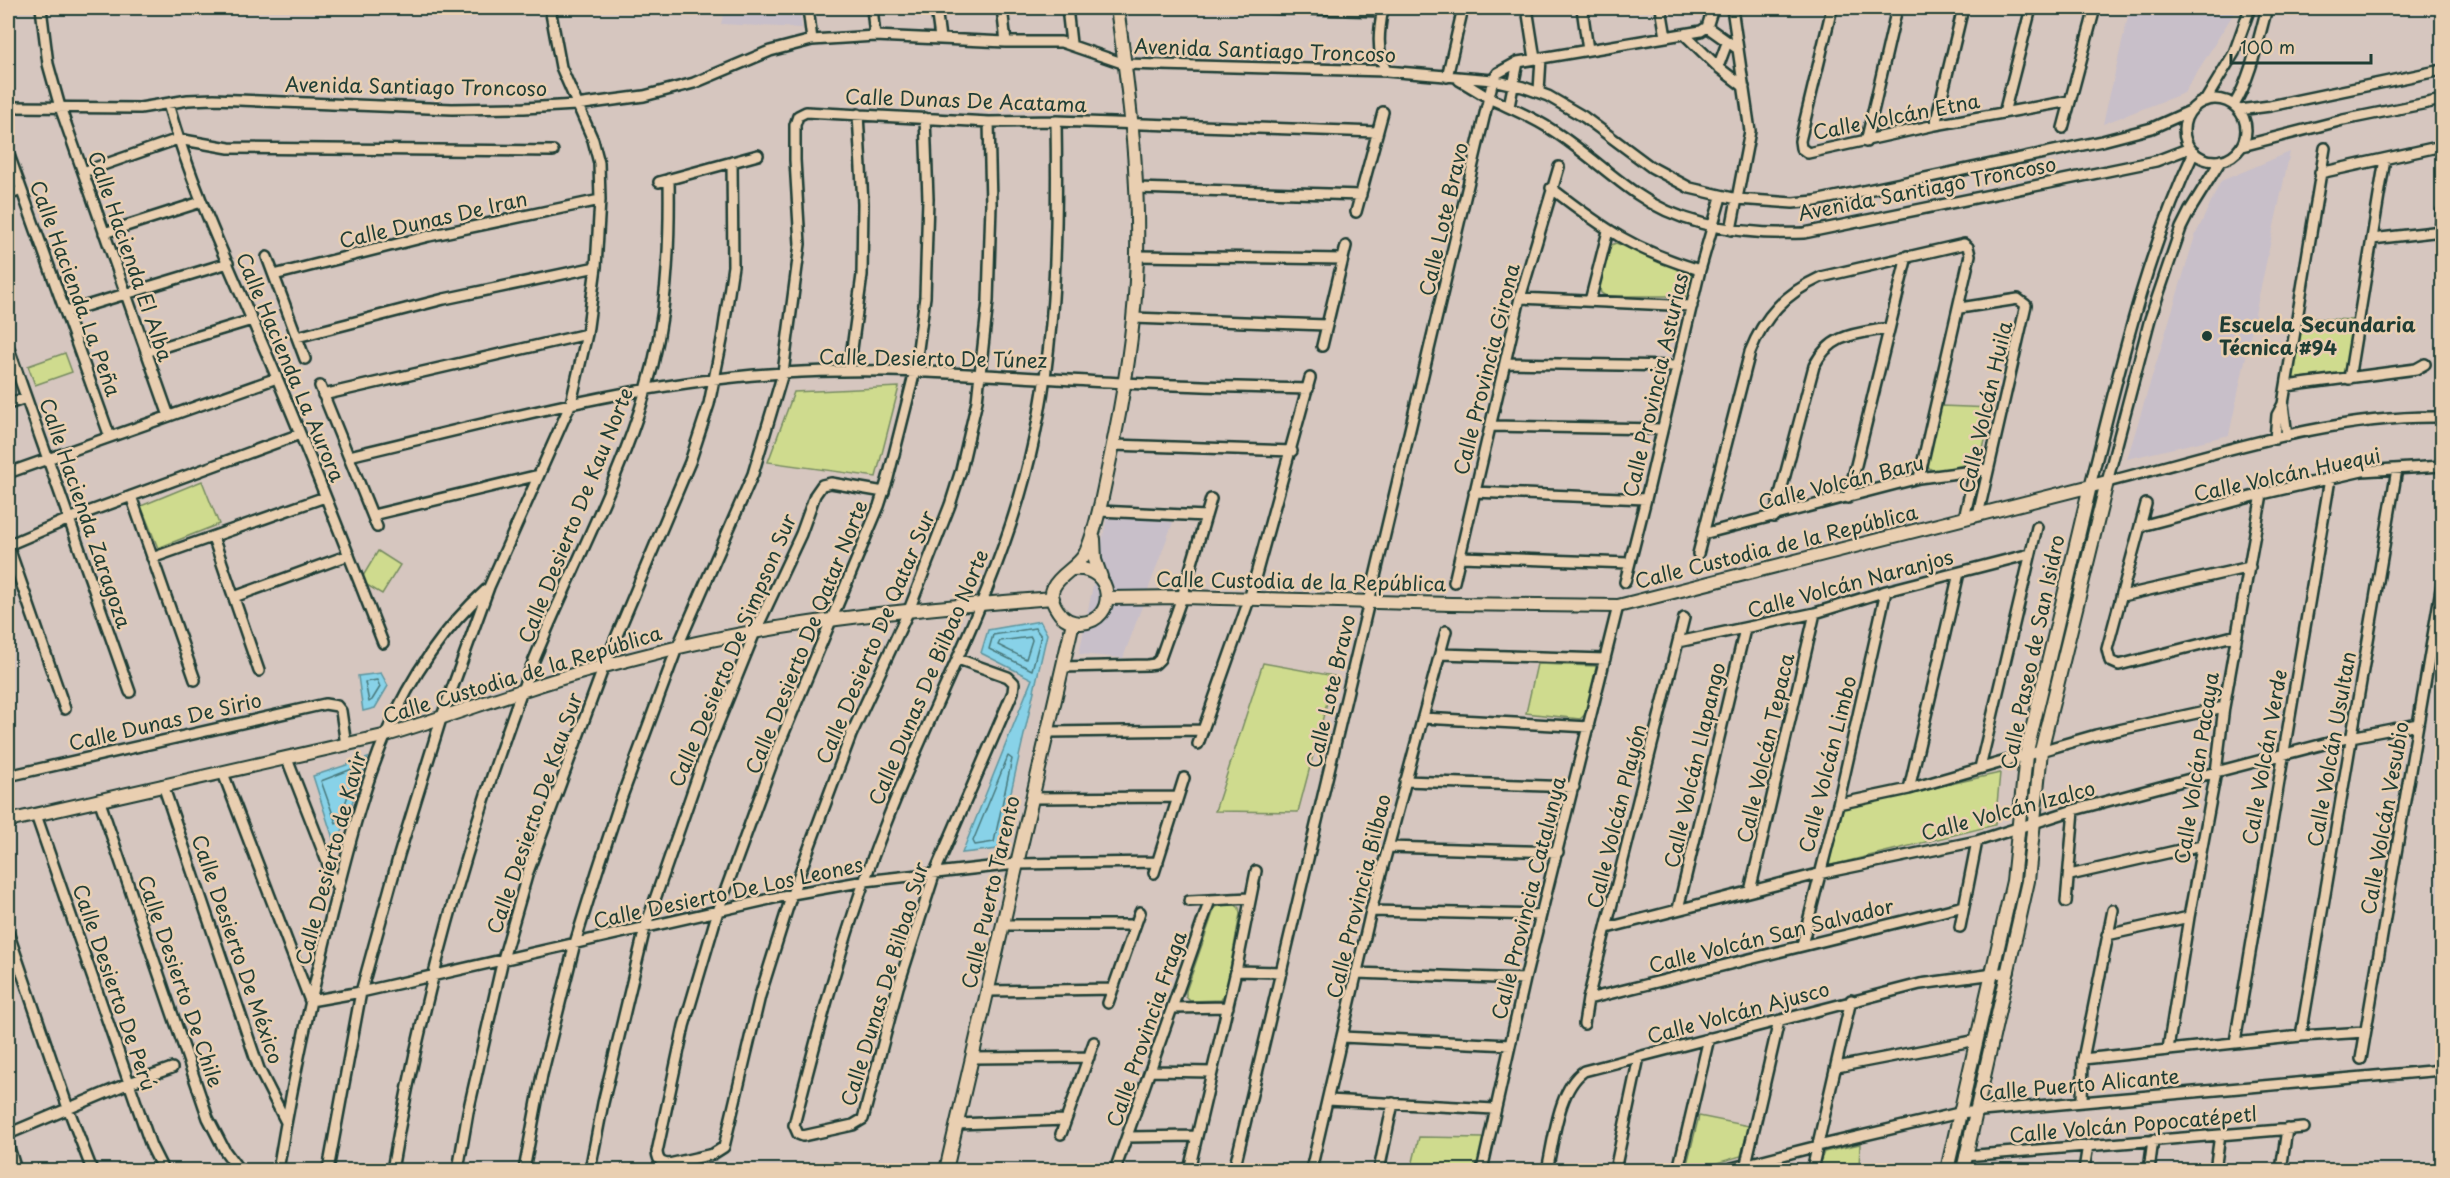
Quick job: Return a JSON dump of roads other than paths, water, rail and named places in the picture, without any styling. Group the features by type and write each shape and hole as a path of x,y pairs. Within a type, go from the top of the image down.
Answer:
{"main road":[{"path":"1094,528 1095,560 1107,598 1099,615 1082,623 1073,622 1059,613 1053,598 1056,583 1060,577 1073,569 1085,554 1099,511 1125,383 1133,318 1137,256 1137,188 1133,125 1117,8"},
{"name":"Calle Custodia de la República","path":"1107,598 1182,597 1618,606 2107,482"},
{"name":"Calle Paseo de San Isidro","path":"1963,1170 2028,880 2041,751 2107,482"},
{"name":"Calle Paseo de San Isidro","path":"1947,1170 2013,881 2026,754 2090,486"},
{"path":"1073,569 1090,570 1103,580"},
{"name":"Calle Custodia de la República","path":"8,821 383,736 441,719 522,690 677,648 755,632 833,620 909,610 1053,598"},
{"name":"Calle Puerto Tarento","path":"946,1170 1073,622"}],"street":[{"name":"Calle Hacienda El Alba","path":"40,8 48,64 60,107 169,416"},
{"name":"Calle Desierto de Kavir","path":"328,1170 361,992 399,855 441,719 489,587 571,403 587,334 596,267 600,200 599,163 593,140 561,67 550,8"},
{"path":"808,8 812,40"},
{"path":"872,8 875,36"},
{"path":"936,8 940,38"},
{"path":"1002,8 1006,42"},
{"path":"1067,8 1071,44"},
{"path":"1269,8 1383,9 1378,46 1386,71"},
{"path":"1447,77 1463,8"},
{"path":"1527,8 1538,59 1539,92"},
{"path":"1582,8 1588,50"},
{"path":"1661,8 1666,37"},
{"path":"1493,80 1498,73 1518,62 1701,31 1707,27 1713,8"},
{"path":"1731,230 1750,131 1732,8"},
{"name":"Calle Volcán Etna","path":"1832,8 1800,141 1804,151 1813,153 1935,126 2070,101"},
{"path":"1866,142 1897,8"},
{"path":"1935,126 1963,8"},
{"path":"2004,113 2031,8"},
{"path":"2063,128 2095,8"},
{"path":"2250,8 2234,53 2205,101 2190,111 2184,128 2192,150 2209,160 2221,160 2233,155 2242,146 2343,120 2442,100"},
{"path":"2236,107 2247,79 2267,8"},
{"path":"1707,27 1738,49"},
{"path":"1684,34 1718,68 1744,87"},
{"name":"Avenida Santiago Troncoso","path":"8,107 140,108 188,100 214,99 452,108 576,105 644,96 694,83 770,51 792,43 812,40 875,36 1061,42 1125,64 1386,71 1493,80 1539,92 1584,117 1668,177 1690,188 1721,197 1793,203 1815,201 2102,141 2152,128 2190,111"},
{"path":"1718,68 1727,43"},
{"path":"1509,106 1518,62"},
{"path":"2236,107 2270,106 2442,70"},
{"name":"Avenida Santiago Troncoso","path":"1457,78 1558,134 1648,201 1681,216 1713,226 1758,233 1804,233 2156,161 2192,150"},
{"name":"Calle Lote Bravo","path":"1234,1170 1493,80"},
{"path":"2205,101 2225,100 2236,107 2246,127 2242,146"},
{"name":"Calle Hacienda La Aurora","path":"168,104 201,202 277,378 383,643"},
{"name":"Calle Dunas De Acatama","path":"783,373 800,244 795,125 798,116 806,112 989,122 1056,121 1377,132"},
{"path":"1356,212 1383,112"},
{"path":"849,371 860,302 863,252 858,114"},
{"name":"Calle Desierto De Qatar Norte","path":"658,1159 657,1152 684,1026 718,911 778,747 833,620 884,492 915,371 925,297 928,247 924,118"},
{"name":"Calle Dunas De Bilbao Norte","path":"795,1130 820,1023 865,881 914,754 982,604 1025,478 1045,378 1053,308 1056,250 1056,121"},
{"name":"Calle Desierto De Qatar Sur","path":"658,1159 662,1163 669,1164 720,1152 726,1141 758,1007 792,894 852,735 909,610 950,505 961,470 980,375 990,257 989,122"},
{"path":"83,172 178,139 229,148 553,150"},
{"path":"2320,172 2442,146"},
{"path":"2287,436 2283,404 2325,148"},
{"name":"Calle Paseo de San Isidro","path":"2090,486 2134,316 2163,225 2192,150"},
{"name":"Calle Hacienda La Peña","path":"8,152 110,437"},
{"path":"658,182 759,155"},
{"path":"2349,379 2385,159"},
{"name":"Calle Paseo de San Isidro","path":"2107,482 2150,319 2181,228 2221,160"},
{"name":"Calle Desierto De Kau Sur","path":"458,1170 468,1112 503,959 539,838 604,666 690,462 714,381 733,266 732,162"},
{"name":"Calle Provincia Girona","path":"1454,582 1520,298 1559,167"},
{"name":"Calle Desierto De Kau Norte","path":"392,1170 404,1098 432,976 476,827 522,690 619,466 646,389 657,348 666,288 669,251 669,178"},
{"path":"1137,188 1360,195"},
{"path":"1551,188 1608,231 1665,260 1701,270"},
{"path":"8,195 21,190"},
{"name":"Calle Provincia Asturias","path":"1624,582 1647,499 1661,429 1721,197"},
{"name":"Calle Dunas De Iran","path":"274,275 429,236 600,200"},
{"path":"105,233 201,202"},
{"path":"2372,239 2441,231 2442,211"},
{"path":"1590,301 1608,231"},
{"path":"1698,554 1750,352 1765,321 1776,306 1805,284 1842,271 1959,244 1968,247 1970,255 1960,308 1920,478"},
{"path":"1322,346 1346,246"},
{"path":"267,256 305,359"},
{"path":"1137,256 1343,259"},
{"path":"1848,498 1907,256"},
{"path":"66,312 228,263"},
{"path":"297,338 444,299 596,267"},
{"path":"1520,298 1692,306"},
{"name":"Calle Volcán Huila","path":"1960,308 2018,300 2022,300 2026,305 1978,515"},
{"path":"1133,318 1326,325"},
{"path":"146,352 252,320"},
{"path":"1774,517 1814,366 1821,353 1830,344 1843,337 1889,328"},
{"path":"377,527 322,391 587,334"},
{"name":"Calle Hacienda Zaragoza","path":"8,346 130,692"},
{"path":"1505,363 1677,366"},
{"path":"2286,386 2416,369 2425,364"},
{"name":"Calle Desierto De Túnez","path":"349,456 571,403 646,389 783,373 915,371 1125,383 1308,389"},
{"path":"524,1170 542,1075 575,942 621,798 677,648 753,474 783,373"},
{"path":"8,473 277,378"},
{"path":"1198,744 1249,600 1311,378"},
{"path":"8,404 26,398"},
{"path":"2275,439 2277,415 2283,404"},
{"name":"Calle Custodia de la República","path":"2107,482 2347,423 2410,416 2442,417"},
{"path":"1490,426 1661,429"},
{"path":"65,709 8,545 69,519 300,434"},
{"path":"1113,445 1292,451"},
{"name":"Calle Volcán Huequi","path":"2141,526 2262,494 2362,471 2442,465"},
{"name":"Calle Volcán Baru","path":"1703,534 1920,478 1988,469"},
{"name":"Calle Volcán Usultan","path":"2301,1036 2397,469"},
{"name":"Calle Volcán Huila","path":"1964,518 1975,471"},
{"path":"373,515 539,475"},
{"name":"Calle Volcán Verde","path":"2235,1042 2330,479"},
{"name":"Calle Desierto De Simpson Sur","path":"590,1170 610,1071 645,928 704,758 755,632 822,485 831,483 884,492"},
{"path":"1474,492 1647,499"},
{"name":"Calle Volcán Pacaya","path":"2168,1049 2189,917 2216,772 2224,706 2262,494"},
{"path":"131,496 195,680"},
{"path":"152,558 325,497"},
{"path":"1062,667 1155,664 1163,651 1182,597 1211,499"},
{"path":"2146,504 2107,649 2110,661 2119,665 2237,635"},
{"path":"1099,511 1206,516"},
{"path":"1980,768 2037,527"},
{"path":"213,537 259,671"},
{"name":"Calle Volcán Naranjos","path":"1678,642 1815,613 1886,591 2030,554"},
{"path":"234,597 349,555"},
{"path":"1461,557 1629,563"},
{"path":"2122,596 2250,567"},
{"path":"1909,789 1959,573"},
{"name":"Calle Volcán Vesubio","path":"2361,1059 2442,583"},
{"name":"Calle Desierto de Kavir","path":"278,1170 310,1001 362,800 383,736 407,687 429,653 463,610 489,587"},
{"name":"Calle Volcán Limbo","path":"1802,945 1818,874 1838,804 1886,591"},
{"name":"Calle Provincia Catalunya","path":"1482,1170 1494,1109 1540,915 1574,788 1618,606"},
{"name":"Calle Volcán Tepaca","path":"1750,891 1815,613"},
{"name":"Calle Volcán Playón","path":"1584,1024 1588,999 1684,618"},
{"name":"Calle Volcán Llapango","path":"1678,909 1745,629"},
{"name":"Calle Provincia Bilbao","path":"1311,1170 1371,911 1446,631"},
{"path":"1440,654 1605,659"},
{"name":"Calle Dunas De Bilbao Sur","path":"795,1130 803,1136 853,1125 863,1119 898,987 935,872 1014,688 1014,683 1008,677 958,659"},
{"name":"Calle Dunas De Sirio","path":"8,776 331,703 341,711 346,745"},
{"path":"1838,804 1909,789 2096,735 2224,706"},
{"path":"1423,717 1589,726"},
{"name":"Calle Volcán Izalco","path":"1606,928 1818,874 1977,841 2074,810 2216,772 2351,737 2418,724"},
{"path":"1048,732 1203,730"},
{"path":"287,759 338,891"},
{"path":"223,773 310,1001"},
{"path":"1154,873 1184,778"},
{"path":"1405,781 1574,788"},
{"name":"Calle Desierto De México","path":"163,785 258,1065 286,1122"},
{"path":"1032,798 1178,797"},
{"name":"Calle Desierto De Chile","path":"99,799 208,1118 225,1151 239,1170"},
{"path":"2066,902 2074,810"},
{"name":"Calle Desierto De Perú","path":"36,815 151,1146 163,1170"},
{"path":"1960,927 1977,841"},
{"path":"2070,875 2202,845"},
{"path":"1388,847 1557,852"},
{"name":"Calle Desierto De Los Leones","path":"310,1001 361,992 792,894 865,881 1016,864 1158,862"},
{"path":"1189,1170 1228,1007 1256,871"},
{"path":"1189,901 1251,898"},
{"name":"Calle Provincia Fraga","path":"1114,1170 1210,900"},
{"name":"Calle Volcán San Salvador","path":"1588,999 1964,906"},
{"path":"2082,1101 2083,1059 2113,910"},
{"path":"1371,911 1540,915"},
{"path":"1108,1003 1140,912"},
{"path":"2107,935 2189,917"},
{"path":"1002,925 1135,925"},
{"path":"8,932 68,1108 92,1170"},
{"path":"1236,971 1281,972"},
{"name":"Calle Volcán Ajusco","path":"1547,1170 1565,1093 1575,1077 1592,1068 1920,984 2009,972"},
{"path":"1356,973 1525,979"},
{"path":"987,991 1113,989"},
{"path":"1812,1170 1851,1000"},
{"path":"1173,1008 1228,1007"},
{"path":"1745,1168 1779,1021"},
{"path":"2083,1059 2235,1042 2365,1032"},
{"path":"1342,1037 1510,1045"},
{"path":"1678,1170 1708,1038"},
{"path":"1837,1067 1977,1040"},
{"path":"1061,1134 1094,1042"},
{"path":"972,1058 1089,1056"},
{"path":"1615,1170 1639,1057"},
{"path":"8,1134 129,1083 172,1068"},
{"name":"Calle Puerto Alicante","path":"1724,1170 1745,1168 1818,1146 1959,1113 2442,1070"},
{"path":"1151,1071 1212,1072"},
{"path":"1328,1100 1494,1109"},
{"path":"1379,1170 1393,1103"},
{"path":"957,1124 1066,1120"},
{"name":"Calle Volcán Popocatépetl","path":"1965,1156 2304,1128"},
{"path":"2281,1170 2287,1129"},
{"path":"2215,1170 2220,1135"},
{"path":"1127,1137 1197,1136"},
{"path":"2149,1170 2153,1140"},
{"path":"8,1144 16,1170"},
{"path":"2084,1170 2088,1145"},
{"path":"825,1170 835,1168 842,1170"}],"water":[{"path":"1040,621 1047,634 998,849 962,853 1032,679 981,653 988,630"},
{"path":"381,673 388,686 375,708 363,711 358,676"},
{"path":"368,758 336,848 313,776"}],"place":[{"name":"Escuela Secundaria Técnica #94","path":"2207,336"}]}
